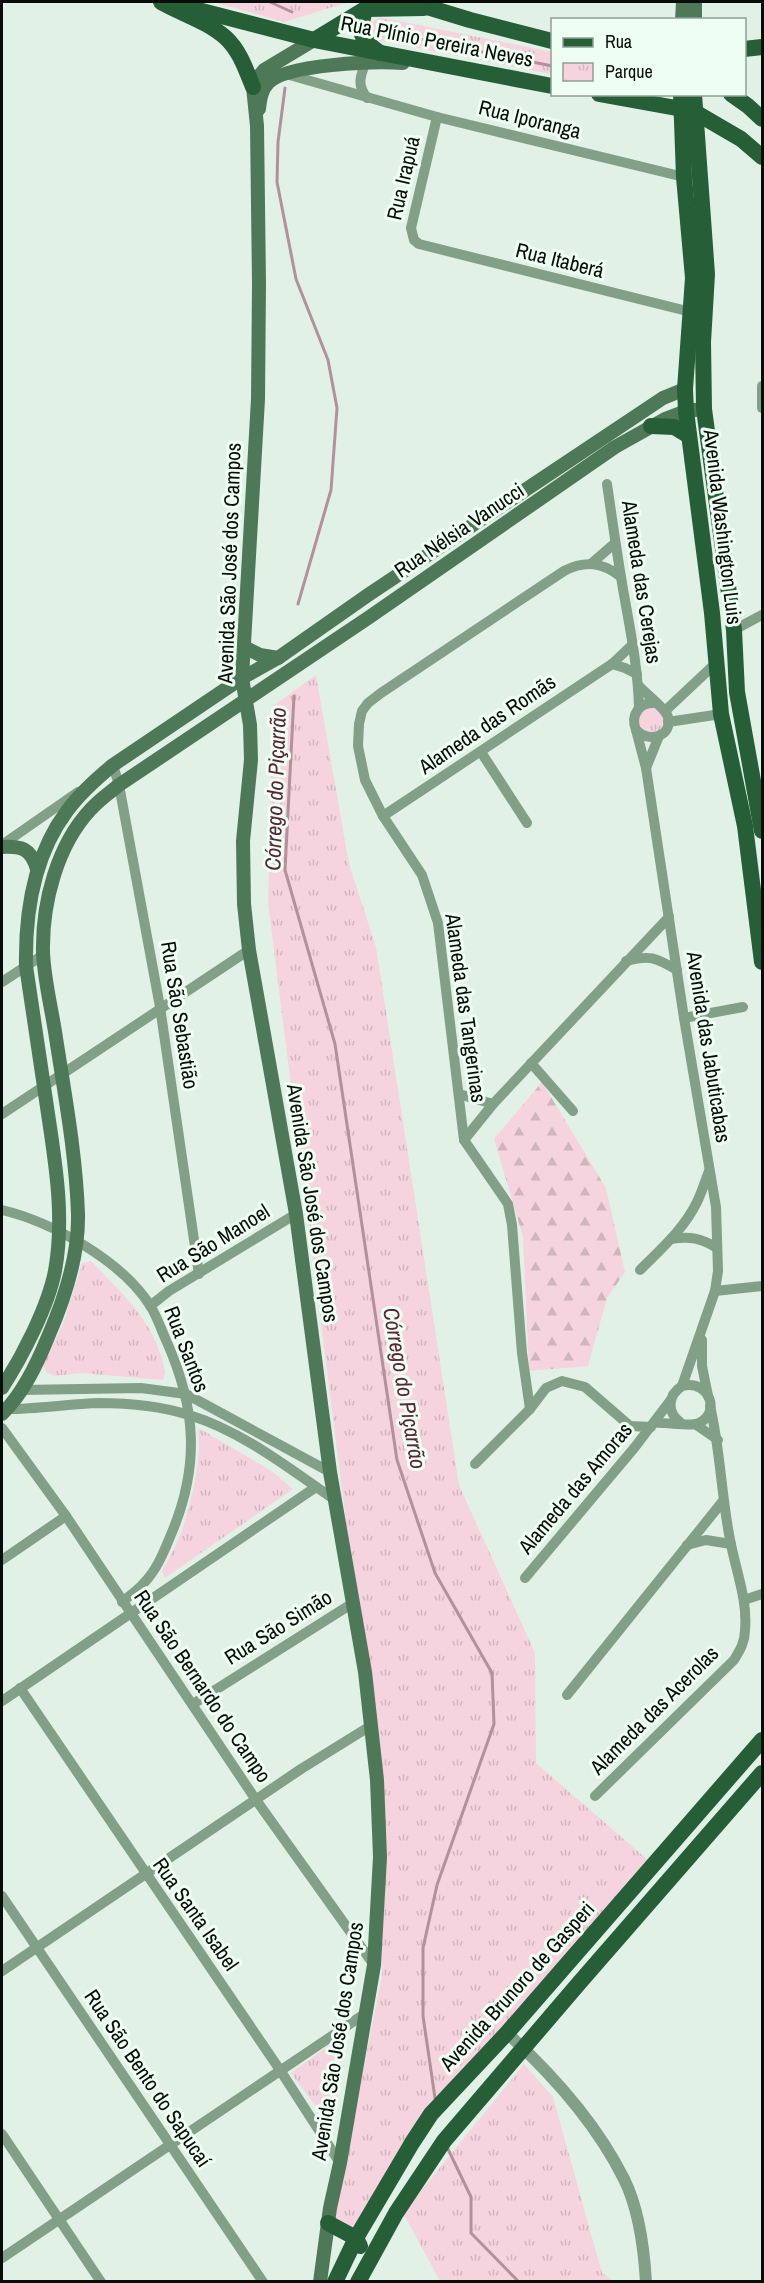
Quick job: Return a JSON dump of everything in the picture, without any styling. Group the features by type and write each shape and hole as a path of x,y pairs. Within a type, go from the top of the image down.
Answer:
{"main road":[{"path":"161,2 203,23 226,38 242,60 253,87"},
{"name":"Rua Plínio Pereira Neves","path":"174,2 314,40 551,86"},
{"path":"411,2 550,40"},
{"path":"682,18 683,2"},
{"path":"695,2 695,18"},
{"path":"253,87 264,70 365,9 429,8"},
{"path":"365,9 361,35 365,43 381,54"},
{"path":"746,49 762,46"},
{"path":"283,73 302,69 391,62 435,65"},
{"name":"Avenida São José dos Campos","path":"257,126 263,90 283,73"},
{"name":"Avenida São José dos Campos","path":"253,87 257,126 258,399 242,678 250,725 251,760 243,841 244,904 249,950 296,1214 330,1472 372,1725 380,1857 374,1965 328,2223 320,2282"},
{"path":"612,96 687,102 741,139 762,157"},
{"path":"734,96 762,119"},
{"name":"Avenida Washington Luis","path":"687,102 684,177 693,278 685,389 686,411 712,613 721,714 745,826 762,962"},
{"name":"Avenida Washington Luis","path":"687,102 707,274 703,342 704,409 734,630 737,692 762,831"},
{"name":"Rua Nélsia Vanucci","path":"2,1388 20,1357 55,1272 59,1230 57,1171 26,966 28,912 37,869 65,813 93,782 113,765 242,678 278,658 663,398 685,389"},
{"name":"Rua Nélsia Vanucci","path":"4,1411 21,1390 55,1322 72,1268 76,1241 78,1215 75,1183 62,1075 43,955 46,910 57,869 67,844 90,810 119,785 246,701 615,447 651,426 686,411 704,409"},
{"path":"651,426 674,427 689,435"},
{"path":"712,613 721,608 731,612"},
{"path":"244,646 260,655 278,658"},
{"path":"721,714 731,710 737,692"},
{"path":"2,846 24,849 34,858 37,869"},
{"name":"Avenida Brunoro de Gasperi","path":"334,2282 356,2238 431,2114 507,2033 762,1740"},
{"name":"Avenida Brunoro de Gasperi","path":"358,2282 396,2213 444,2141 762,1773"},
{"path":"328,2223 356,2238 369,2262"}],"street":[{"path":"746,42 762,46"},
{"path":"365,64 359,82 367,98"},
{"name":"Rua Iporanga","path":"283,73 437,117 684,177"},
{"name":"Rua Irapuá","path":"419,244 411,236 411,228 437,117"},
{"name":"Rua Itaberá","path":"419,244 691,312"},
{"path":"762,386 762,408"},
{"name":"Alameda das Cerejas","path":"607,484 633,644 639,708"},
{"name":"Alameda das Tangerinas","path":"530,1409 522,1353 512,1225 507,1204 464,1140 438,923 422,875 383,816 365,780 358,746 359,724 368,703 549,580 577,565 592,563 615,543"},
{"path":"592,563 607,567 621,577"},
{"path":"734,630 762,615"},
{"name":"Alameda das Romãs","path":"383,816 612,664 633,644"},
{"path":"612,664 625,668 637,680"},
{"path":"646,768 660,736 666,730 667,716 715,664"},
{"name":"Alameda das Cerejas","path":"637,680 655,704"},
{"path":"660,736 648,738 636,730 633,721 639,708 647,703 655,704 667,716 721,714"},
{"name":"Avenida das Jabuticabas","path":"636,730 646,768 676,970 716,1208 715,1291 682,1386"},
{"path":"481,752 527,823"},
{"name":"Rua São Sebastião","path":"113,765 119,785 160,1007 199,1274"},
{"path":"2,846 93,782"},
{"path":"464,1140 493,1104 669,917"},
{"path":"2,1114 249,950"},
{"path":"2,982 43,955"},
{"path":"626,961 646,956 661,960 676,970"},
{"path":"684,1018 743,1006"},
{"path":"531,1063 573,1111"},
{"path":"459,1094 493,1104"},
{"path":"640,1270 671,1239 698,1201 709,1171"},
{"name":"Rua Santos","path":"2,1210 59,1230 116,1269 150,1306 173,1355 186,1394 190,1415 190,1465 183,1504 158,1564 144,1584 122,1602"},
{"name":"Rua São Manoel","path":"150,1306 169,1291 296,1214"},
{"path":"671,1239 687,1236 704,1239 717,1248"},
{"path":"715,1291 762,1286"},
{"name":"Alameda das Acerolas","path":"595,1796 734,1660 744,1637 744,1600 723,1501 718,1440 702,1366 702,1331"},
{"path":"475,1464 530,1409 546,1388 562,1381 585,1387 630,1426 635,1447"},
{"path":"695,1424 706,1418 710,1401 697,1386 682,1386 672,1395 670,1401 672,1413 680,1422 695,1424 718,1440"},
{"path":"21,1390 141,1388 186,1394 330,1472"},
{"name":"Alameda das Amoras","path":"525,1578 635,1447 670,1401"},
{"path":"4,1411 98,1403 158,1407 190,1415 230,1432 284,1464 335,1500"},
{"name":"Alameda das Amoras","path":"652,1425 680,1422"},
{"path":"630,1426 652,1425"},
{"name":"Rua São Bernardo do Campo","path":"2,1428 66,1516 256,1800 374,1965"},
{"path":"2,1701 316,1487"},
{"path":"567,1695 723,1501"},
{"path":"2,1560 66,1516"},
{"path":"687,1545 706,1540 718,1540 731,1544"},
{"path":"744,1600 762,1594"},
{"name":"Rua São Simão","path":"193,1704 353,1603"},
{"name":"Rua Santa Isabel","path":"20,1688 280,2070 340,2163"},
{"path":"2,1971 144,1873 372,1725"},
{"name":"Rua São Bento do Sapucaí","path":"2,1896 263,2282"},
{"path":"2,2259 366,2013"},
{"path":"507,2033 587,2118 625,2180 635,2211 645,2261 646,2282"},
{"path":"2,2134 101,2282"}],"green space":[{"path":"213,2 343,2 346,3 284,22"},
{"path":"379,17 551,52 551,74 376,40 366,27"},
{"path":"316,675 349,864 376,947 459,1485 535,1653 536,1763 649,1861 422,2120 353,2231 333,2220 382,1976 379,1783 268,903 273,706"},
{"path":"655,705 666,716 660,733 644,733 637,727 638,715 646,707"},
{"path":"542,1082 606,1188 625,1272 607,1298 588,1366 529,1371 523,1237 494,1139"},
{"path":"91,1261 131,1304 148,1327 160,1353 165,1373 163,1380 81,1373 54,1376 46,1372 43,1365 64,1322 82,1263"},
{"path":"199,1428 273,1472 293,1489 165,1578 162,1570 182,1528 195,1482"},
{"path":"345,2034 334,2131 291,2073"},
{"path":"524,2064 553,2097 602,2273 614,2281 440,2281 403,2213"}],"waterway":[{"name":"Córrego do Piçarrão","path":"270,2 292,12"},
{"path":"385,32 551,66"},
{"name":"Córrego do Piçarrão","path":"285,88 278,142 277,182 296,279 328,360 337,408 331,490 298,604"},
{"name":"Córrego do Piçarrão","path":"294,696 285,870 335,1044 397,1460 435,1573 492,1673 494,1724 437,1885 423,1948 423,2016 435,2098"},
{"name":"Córrego do Piçarrão","path":"447,2147 471,2197 471,2233 519,2282"}]}
